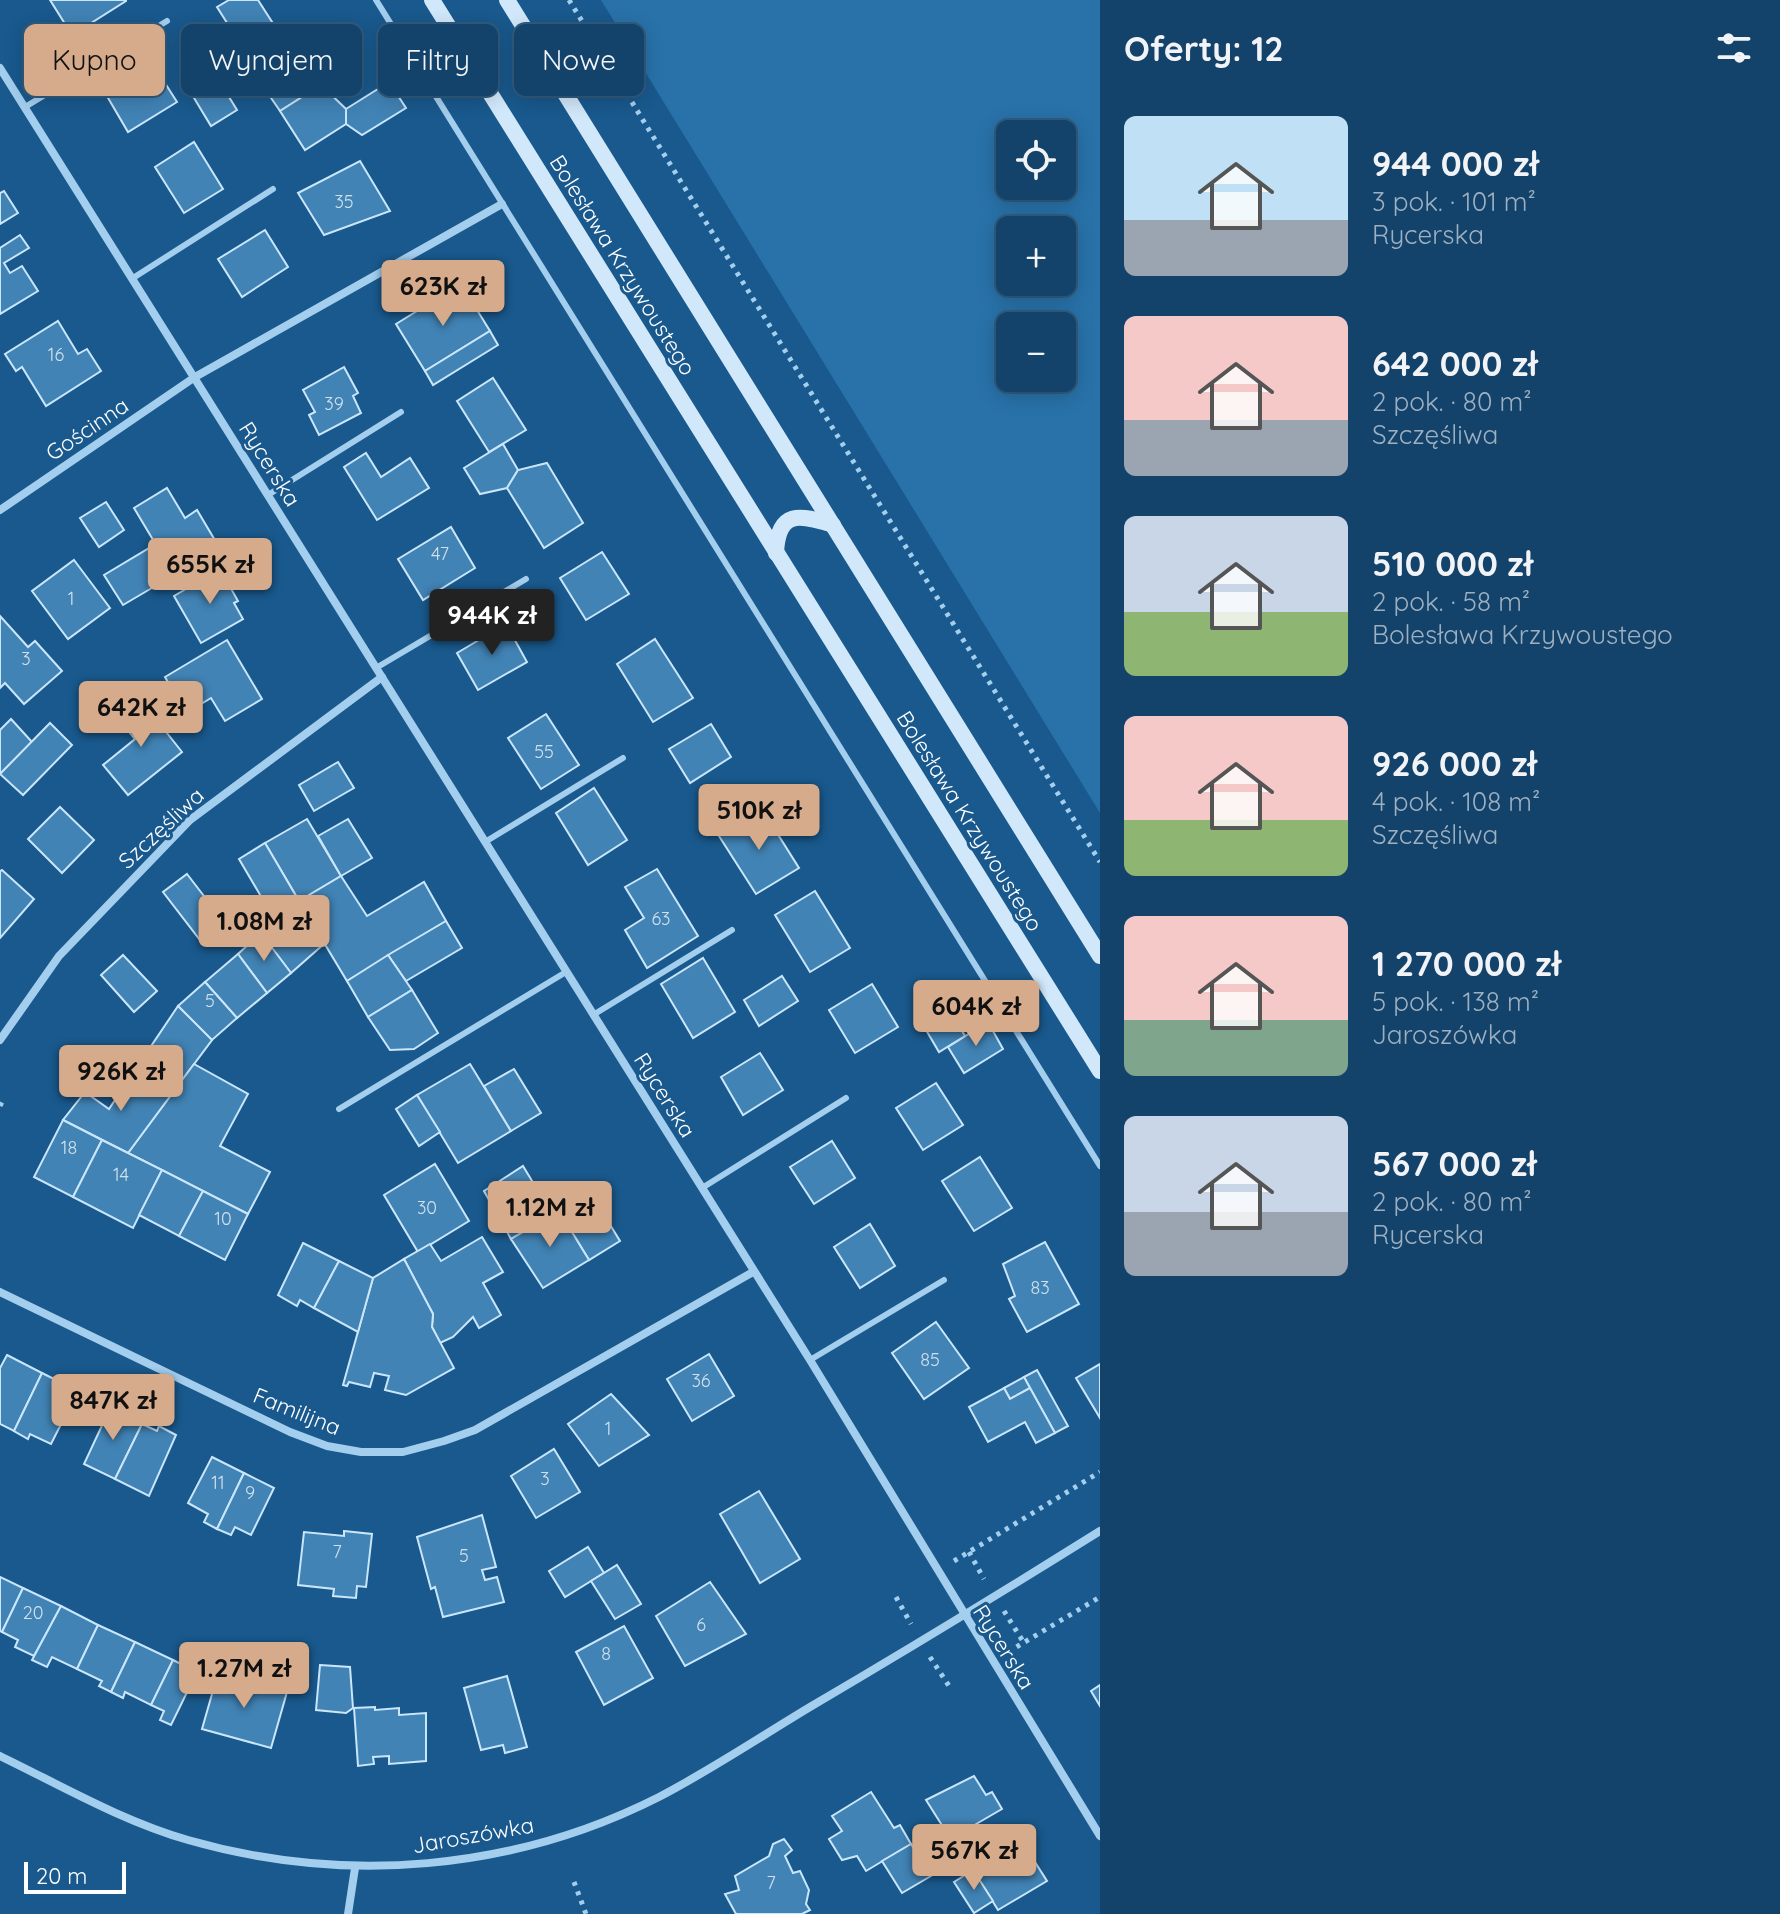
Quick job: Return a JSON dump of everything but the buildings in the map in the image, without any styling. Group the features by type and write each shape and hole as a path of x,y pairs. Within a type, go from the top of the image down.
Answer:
{"main road":[{"name":"Bolesława Krzywoustego","path":"432,0 1100,1071"},
{"name":"Bolesława Krzywoustego","path":"507,0 1100,956"},
{"path":"776,553 777,536 782,524 794,518 807,517 833,525"}],"street":[{"name":"Rycerska","path":"0,68 810,1360 963,1616 1100,1836"},
{"path":"195,377 502,204"},
{"name":"Gościnna","path":"0,510 195,377"},
{"name":"Szczęśliwa","path":"0,1040 59,956 190,820 382,677"},
{"name":"Familijna","path":"0,1292 290,1432 327,1446 361,1452 403,1452 475,1430 753,1272"},
{"name":"Jaroszówka","path":"0,1756 140,1824 243,1853 355,1868 427,1864 502,1853 564,1836 645,1803 963,1616 1100,1531"},
{"path":"348,1914 355,1868"}],"lane":[{"path":"376,0 1100,1166"},
{"path":"25,107 167,21"},
{"path":"133,278 273,189"},
{"path":"268,495 401,412"},
{"path":"376,668 526,579"},
{"path":"485,842 623,758"},
{"path":"593,1015 732,930"},
{"path":"339,1109 566,972"},
{"path":"702,1188 846,1098"},
{"path":"810,1360 944,1280"}],"path":[{"path":"569,0 1100,862"},
{"path":"0,1106 4,1098"},
{"path":"938,1571 1100,1472"},
{"path":"991,1661 1100,1597"},
{"path":"574,1882 586,1914"}],"shaded area":[{"path":"601,0 1100,0 1100,813 644,70 644,24 616,24"}]}
